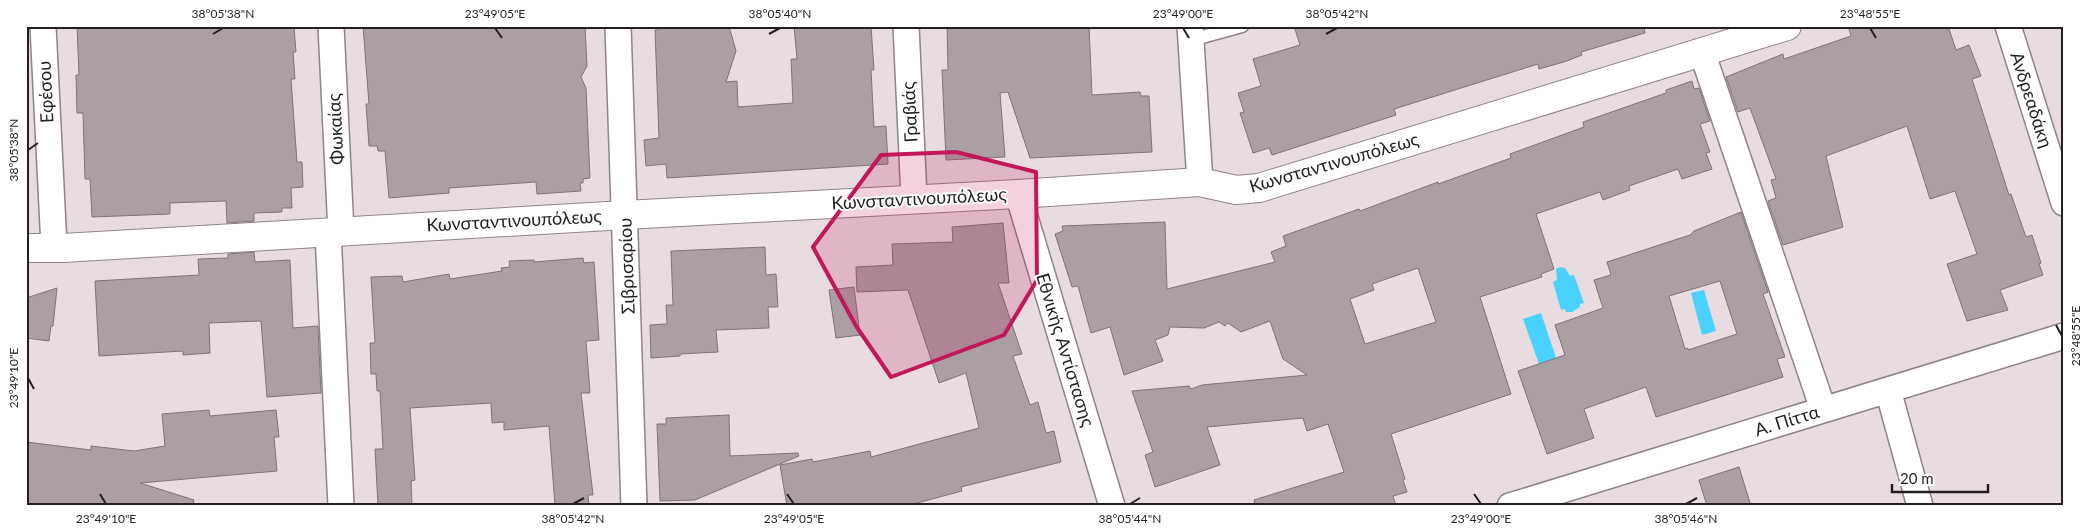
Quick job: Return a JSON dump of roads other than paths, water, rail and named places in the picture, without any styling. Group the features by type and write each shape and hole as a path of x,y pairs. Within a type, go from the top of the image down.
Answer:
{"street":[{"name":"Εφέσου","path":"43,26 54,248"},
{"name":"Φωκαίας","path":"331,26 340,506"},
{"name":"Σιβρισαρίου","path":"618,26 626,214 634,506"},
{"name":"Γραβιάς","path":"906,26 914,198"},
{"name":"Κωνσταντινουπόλεως","path":"26,248 54,248 914,198 1018,194 1200,182 1236,190 1259,188 1787,26"},
{"name":"Ανδρεαδάκη","path":"2008,26 2064,202"},
{"path":"1190,33 1200,182"},
{"path":"1702,52 1823,410"},
{"name":"Εθνικής Αντίστασης","path":"1018,194 1112,506"},
{"name":"Α. Πίττα","path":"1510,506 1567,497 1823,410 2064,336"},
{"path":"1888,390 1920,506"}],"lane":[{"path":"1190,33 1242,26"}],"water":[{"path":"1560,267 1565,268 1570,276 1574,275 1584,303 1580,304 1580,307 1572,312 1566,312 1565,309 1561,310 1553,282 1557,280 1556,269"},
{"path":"1704,290 1716,331 1702,335 1691,293"},
{"path":"1541,313 1556,358 1539,364 1523,319"}]}
